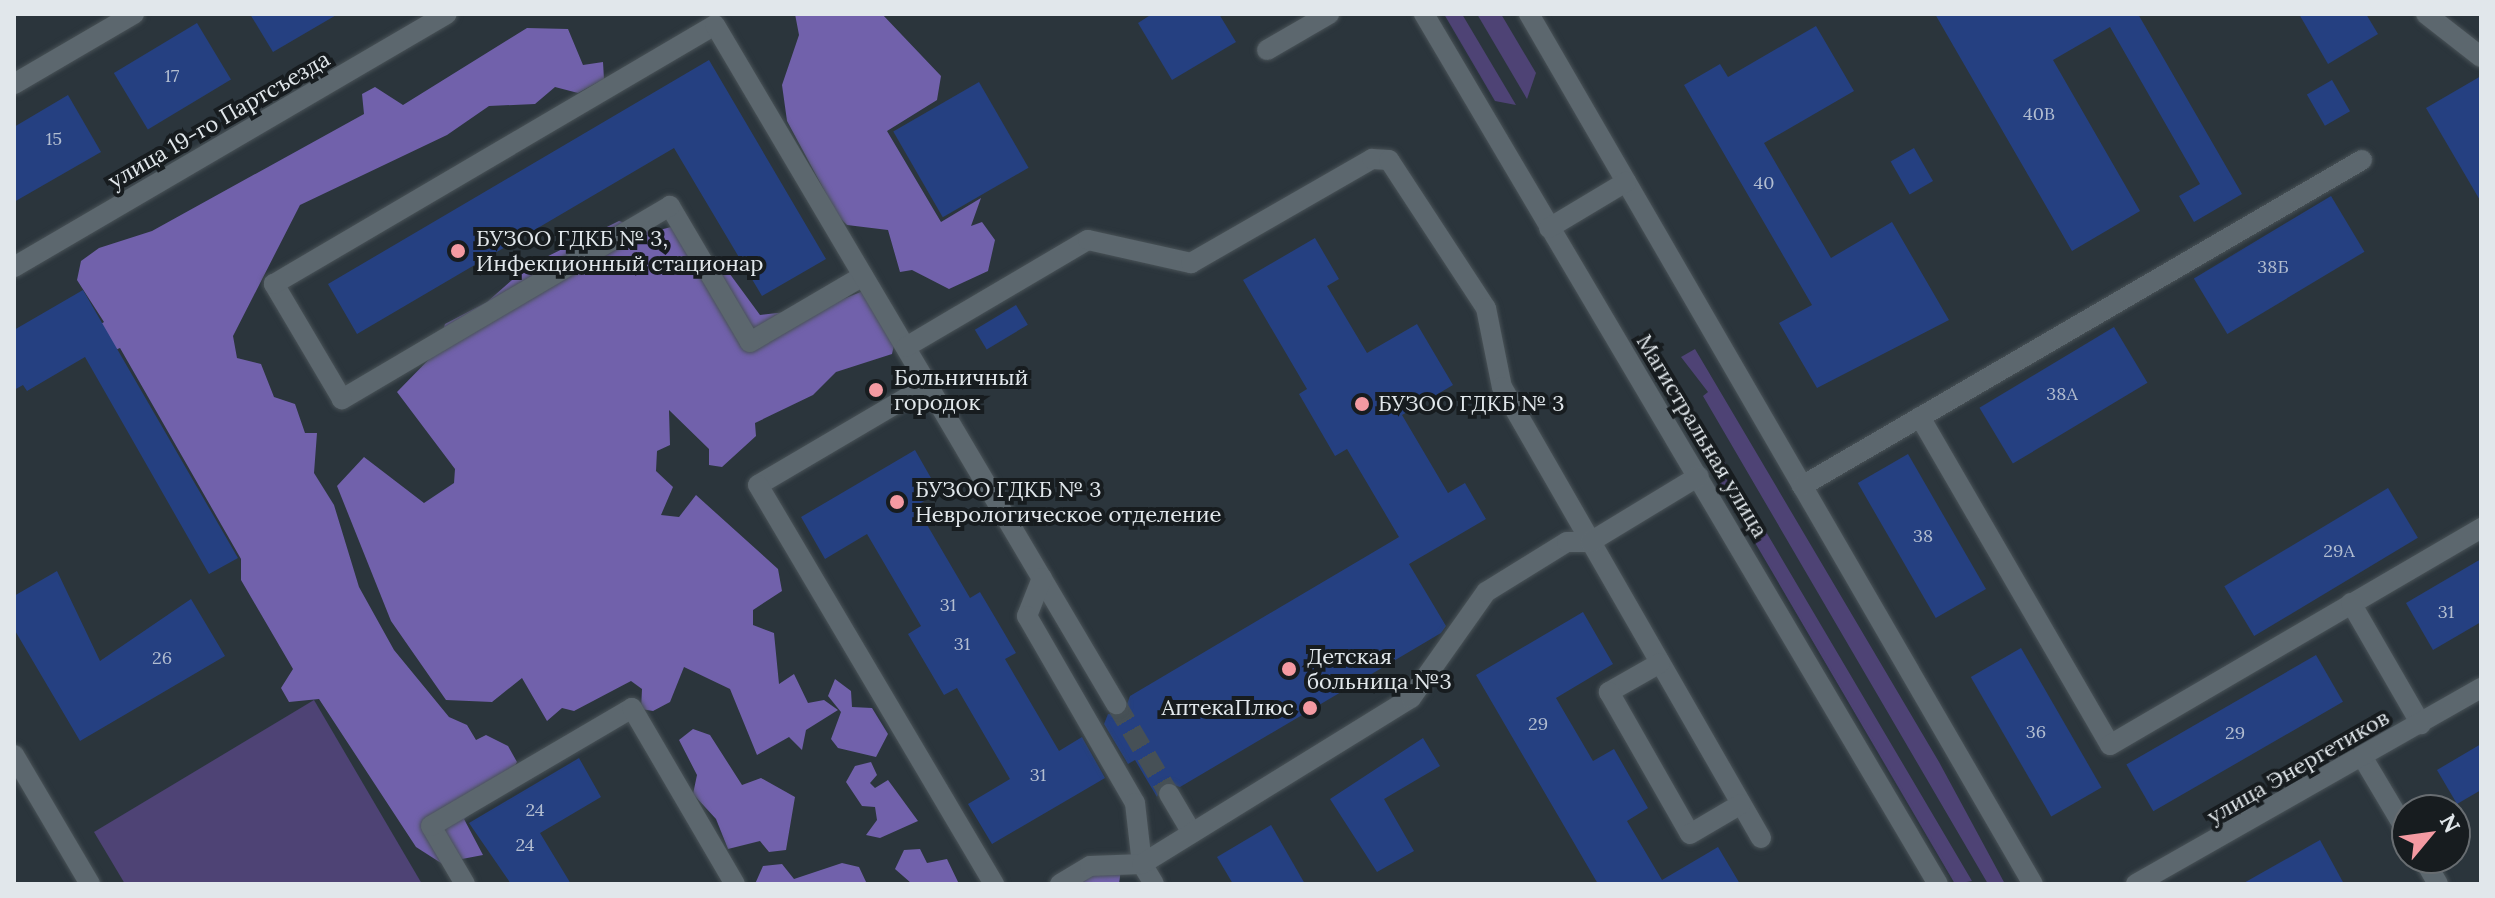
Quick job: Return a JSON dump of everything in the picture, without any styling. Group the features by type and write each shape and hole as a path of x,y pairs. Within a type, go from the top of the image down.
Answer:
{"street":[{"path":"14,84 134,14"},
{"name":"улица 19-го Партсъезда","path":"14,267 447,14"},
{"path":"1267,50 1329,14"},
{"name":"Магистральная улица","path":"1424,14 1938,884"},
{"path":"1529,14 2033,884"},
{"path":"2426,14 2481,57"},
{"path":"863,276 750,342 670,206 342,399 274,284 715,25 1116,704"},
{"path":"906,347 1088,240 1191,263 1372,159 1389,160 1486,308 1502,387 1761,838"},
{"path":"1802,486 2362,160"},
{"path":"1549,228 1626,182"},
{"path":"928,385 758,485 994,884"},
{"path":"1920,417 2110,745 2481,528"},
{"path":"1060,884 1090,866 1142,864 1411,698 1486,592 1567,542 1590,542 1699,476"},
{"path":"1042,578 1027,616 1135,803 1142,864 1154,884"},
{"path":"2351,603 2421,724"},
{"path":"1660,663 1609,692 1690,834 1741,804"},
{"name":"улица Энергетиков","path":"2136,884 2363,758 2481,688"},
{"path":"465,884 431,826 632,708 735,884"},
{"path":"14,755 90,884"},
{"path":"2363,758 2391,805"},
{"path":"1169,794 1192,833"}],"shaded area":[{"path":"795,14 882,14 941,76 937,100 887,131 941,222 981,198 971,226 982,222 995,240 988,271 949,289 912,270 900,272 888,230 847,225 838,216 787,121 782,85 799,35"},
{"path":"1444,14 1462,14 1516,105 1495,101"},
{"path":"1477,14 1501,14 1536,73 1527,99"},
{"path":"527,28 568,29 583,65 603,62 604,79 578,93 555,87 535,104 489,106 447,135 300,205 233,336 237,358 261,364 274,397 295,404 305,433 317,433 314,473 334,505 359,587 394,650 449,717 467,725 476,740 486,735 508,746 517,762 503,789 464,819 483,855 441,863 416,847 319,699 289,702 281,688 293,669 241,580 241,559 120,348 98,357 88,332 104,322 77,280 81,261 99,248 152,231 364,114 362,94 375,87 403,105"},
{"path":"619,221 652,232 671,227 692,257 724,266 760,315 821,308 863,291 895,341 892,354 836,372 813,395 755,423 756,436 722,467 709,465 709,449 669,410 670,445 657,451 656,471 673,487 661,515 679,517 696,495 778,569 782,591 753,610 753,625 774,633 779,684 794,674 808,703 824,700 838,710 806,730 802,750 789,737 757,755 730,689 684,667 670,702 653,711 641,709 642,689 631,681 574,711 562,708 547,721 522,678 492,702 446,700 391,621 337,486 364,457 424,503 454,483 455,469 397,392 436,352 445,324 487,302 528,266"},
{"path":"1695,349 1939,762 2005,884 1988,884 1703,396 1708,392 1681,357"},
{"path":"1668,365 1697,428 1703,425 1972,881 1955,884 1655,372"},
{"path":"835,679 851,691 852,707 872,708 888,734 876,757 838,748 831,739 841,712 828,696"},
{"path":"314,700 422,884 125,884 94,832"},
{"path":"693,729 710,735 742,785 761,778 795,797 786,850 769,852 760,841 728,849 716,819 693,794 697,775 679,740"},
{"path":"871,762 877,775 870,783 875,788 888,780 918,821 880,838 866,835 877,820 875,807 862,806 846,782 855,766"},
{"path":"920,849 927,863 947,859 959,884 911,883 895,869 904,850"},
{"path":"842,863 859,867 867,884 755,884 763,866 782,864 794,879"},
{"path":"1121,869 1119,884 1068,884 1091,870"}],"building":[{"path":"250,14 338,14 273,52"},
{"path":"1152,14 1219,14 1236,42 1172,80 1138,23"},
{"path":"1935,14 2138,14 2242,194 2194,222 2179,196 2200,184 2110,27 2053,60 2140,211 2072,251"},
{"path":"2299,14 2366,14 2378,34 2328,64"},
{"path":"197,23 231,80 148,130 114,73"},
{"path":"1816,26 1854,91 1764,143 1831,258 1892,222 1949,320 1817,388 1779,323 1812,305 1684,85 1720,64 1728,77"},
{"path":"709,60 826,259 762,296 674,148 357,334 328,284"},
{"path":"2481,76 2481,202 2426,108"},
{"path":"2332,80 2350,111 2325,126 2307,94"},
{"path":"979,82 1028,168 943,217 893,132"},
{"path":"68,95 101,152 14,202 14,127"},
{"path":"1914,148 1933,181 1910,194 1891,162"},
{"path":"2331,196 2364,252 2227,334 2194,278"},
{"path":"1315,238 1339,279 1327,286 1367,353 1417,324 1453,385 1402,415 1448,493 1465,483 1486,519 1409,564 1446,626 1441,633 1180,787 1163,782 1157,797 1135,760 1128,764 1104,724 1108,714 1123,715 1130,696 1399,537 1347,449 1335,456 1299,394 1307,389 1243,280"},
{"path":"83,290 238,558 209,574 85,357 27,391 23,385 14,390 14,330"},
{"path":"1016,305 1028,325 987,349 975,330"},
{"path":"2114,327 2147,383 2013,464 1979,408"},
{"path":"915,450 939,492 916,506 970,598 980,592 1016,653 1005,659 1059,751 1082,737 1105,778 992,844 968,804 1010,779 957,688 944,695 908,634 921,626 867,534 825,559 801,517"},
{"path":"1908,454 1986,589 1936,618 1858,483"},
{"path":"2388,488 2418,538 2254,636 2224,586"},
{"path":"2481,559 2481,622 2433,650 2406,603"},
{"path":"57,571 100,661 191,599 225,656 80,741 14,629 14,596"},
{"path":"1583,612 1613,664 1556,698 1593,761 1614,749 1648,808 1627,821 1662,880 1718,847 1740,884 1598,884 1476,675"},
{"path":"2021,648 2102,787 2051,816 1971,677"},
{"path":"2316,655 2343,702 2153,811 2126,764"},
{"path":"1423,738 1440,766 1384,799 1414,851 1377,872 1330,799"},
{"path":"2481,744 2481,790 2471,796 2451,794 2437,770"},
{"path":"579,758 601,797 540,833 571,884 511,884 469,823"},
{"path":"1271,825 1305,884 1233,884 1217,857"},
{"path":"2320,840 2344,884 2242,884"}],"tunnel":[{"path":"1116,704 1169,794"}],"place":[{"name":"БУЗОО ГДКБ № 3, Инфекционный стационар","path":"458,251"},
{"name":"Больничный городок","path":"876,390"},
{"name":"БУЗОО ГДКБ № 3","path":"1362,404"},
{"name":"БУЗОО ГДКБ № 3 Неврологическое отделение","path":"897,502"},
{"name":"Детская больница №3","path":"1289,669"},
{"name":"АптекаПлюс","path":"1310,708"}]}
